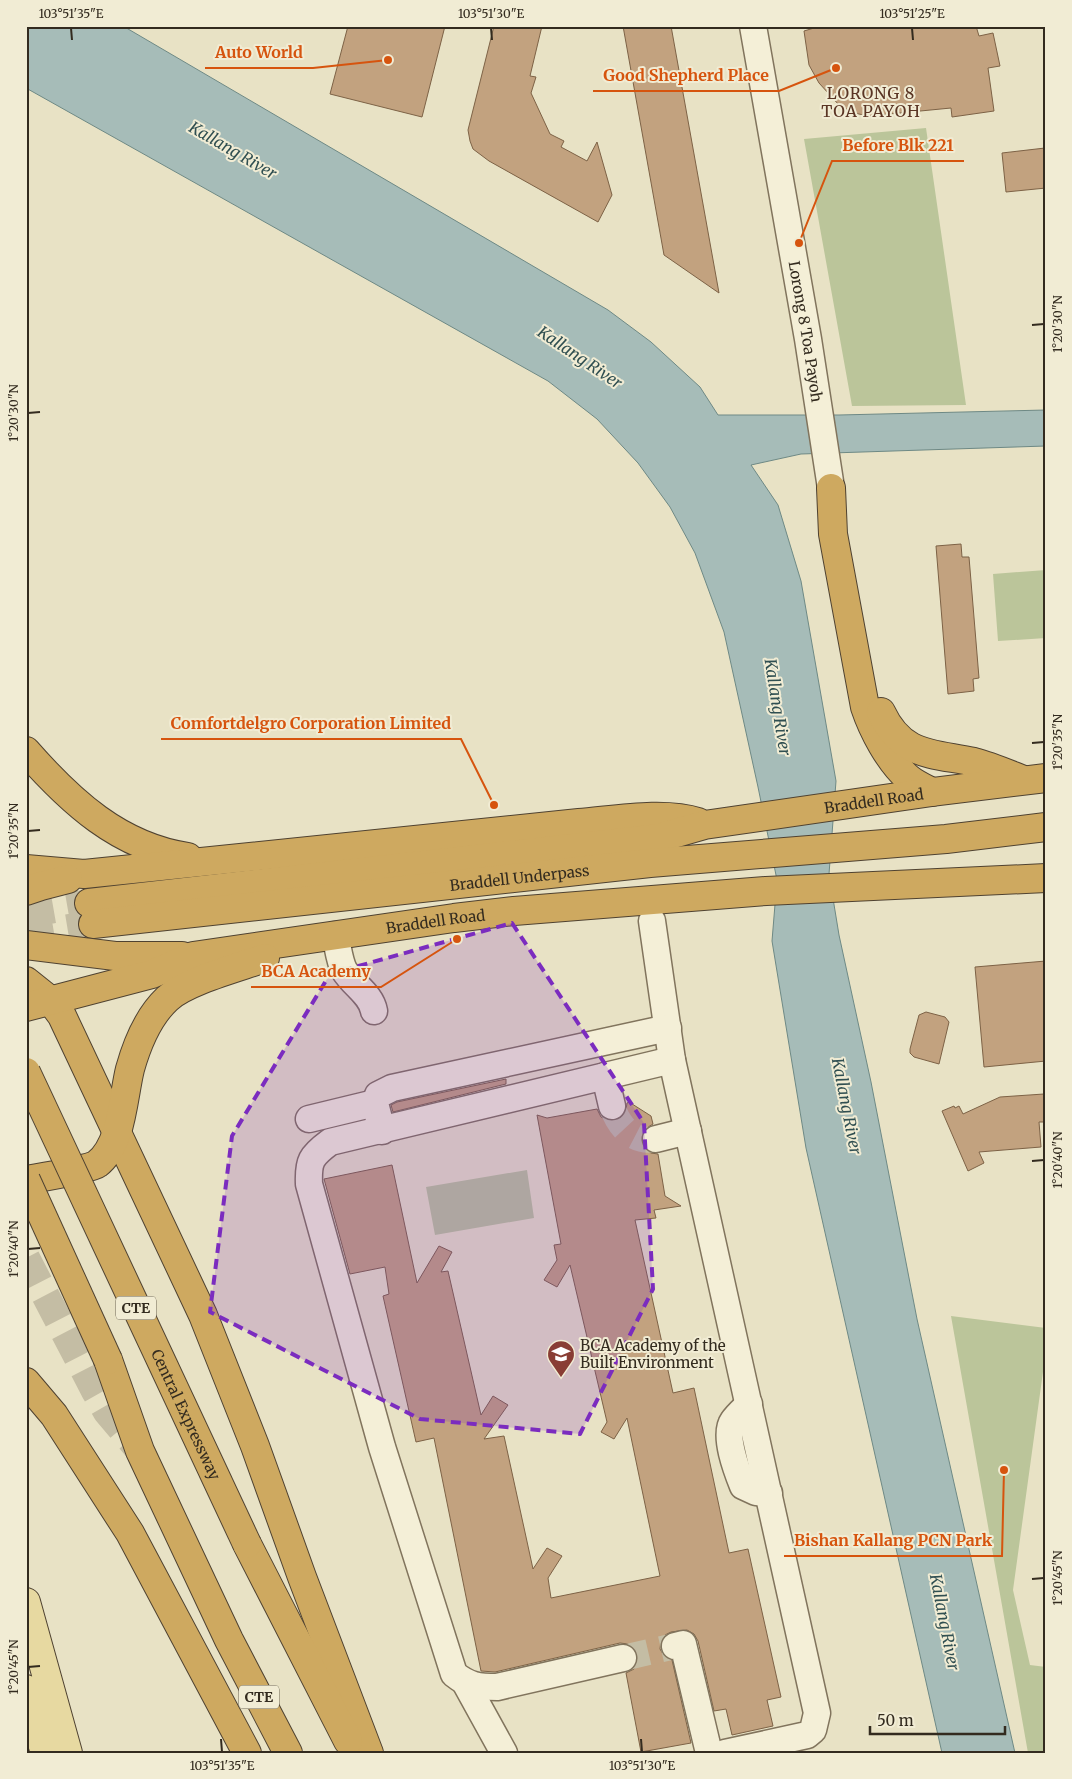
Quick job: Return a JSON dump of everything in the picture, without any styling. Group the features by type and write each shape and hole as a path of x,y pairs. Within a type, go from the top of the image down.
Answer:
{"highway":[{"path":"830,480 833,534 861,694 875,732 895,765 909,779 932,792"},
{"path":"852,639 874,698 887,725 912,749 940,757 975,763 1036,780"},
{"path":"26,751 84,810 133,842 182,856 198,858 250,858"},
{"name":"Braddell Road","path":"704,825 932,792 1036,780"},
{"path":"26,892 84,874 504,830 661,817 684,818 704,825"},
{"name":"Braddell Underpass","path":"704,825 659,838 91,914 640,864 946,839"},
{"path":"946,839 1046,827"},
{"path":"946,839 1046,839"},
{"path":"26,869 84,874"},
{"name":"Braddell Road","path":"38,1004 152,974 193,956 506,912 766,891 1046,878"},
{"path":"26,1180 96,1165 110,1148 117,1131 130,1069 141,1035 167,999 188,986 324,937"},
{"path":"26,945 115,956 193,956"},
{"path":"26,982 38,1004 62,1016 203,1315 255,1446 302,1577 369,1753"},
{"name":"Central Expressway","path":"26,1072 247,1544 354,1753"},
{"name":"CTE","path":"26,1180 108,1360 140,1451 229,1640 288,1753"},
{"path":"26,1382 54,1415 130,1533 247,1753"},
{"path":"26,1410 54,1415"}],"main road":[{"path":"26,1602 68,1753"},
{"path":"26,1688 44,1753"}],"street":[{"name":"Lorong 8 Toa Payoh","path":"753,26 830,480"},
{"path":"652,921 672,1060 817,1707 817,1720 813,1730 807,1735 725,1753"},
{"path":"324,937 343,968 372,1002 374,1011"},
{"path":"382,1131 375,1103 378,1095 392,1088 668,1028"},
{"path":"504,1753 466,1684 454,1674 388,1466 309,1184 308,1166 318,1151 330,1142 672,1060"},
{"path":"605,1076 612,1106"},
{"path":"309,1119 375,1103"},
{"path":"656,1139 688,1131"},
{"path":"675,1646 683,1644 708,1753"},
{"path":"466,1684 497,1687 623,1658"}],"highlighted area":[{"path":"512,923 644,1123 653,1289 580,1434 420,1419 210,1312 232,1136 330,974"}],"green space":[{"path":"926,128 966,405 852,406 804,139"},
{"path":"1046,570 1046,638 998,641 993,574"},
{"path":"527,1170 534,1218 435,1235 426,1187"},
{"path":"951,1316 1046,1328 1046,1350 1013,1590 1030,1665 1046,1667 1046,1753 1028,1753"}],"water":[{"name":"Kallang River","path":"26,26 123,26 608,310 651,342 700,387 718,415 839,415 1046,410 1046,446 801,454 751,465 778,505 801,581 836,781 829,874 839,935 871,1082 917,1319 1015,1753 942,1753 806,1148 772,941 777,880 758,787 724,632 695,553 670,507 638,463 597,419 548,381 26,88"}],"building":[{"path":"348,26 445,26 422,117 330,94"},
{"path":"494,26 542,26 530,76 536,77 531,93 550,134 564,141 561,147 587,161 597,142 612,195 598,222 489,161 473,149 468,130"},
{"path":"623,26 671,26 719,293 664,255"},
{"path":"834,26 976,26 979,36 993,33 1000,66 988,68 994,111 952,117 951,108 869,116 854,113 839,105 819,83 809,65 804,31"},
{"path":"1045,148 1046,188 1006,192 1002,153"},
{"path":"961,544 962,557 969,557 979,678 973,679 974,691 948,694 936,546"},
{"path":"1046,961 1046,1061 984,1067 975,967"},
{"path":"926,1012 945,1017 949,1022 939,1064 914,1057 910,1053 919,1015"},
{"path":"506,1079 506,1084 393,1112 391,1105 397,1102"},
{"path":"1044,1094 1046,1122 1039,1122 1041,1147 979,1152 984,1163 968,1171 942,1111 959,1106 963,1114 1000,1097"},
{"path":"629,1102 651,1116 653,1124 645,1129 642,1135 642,1143 646,1150 658,1154 665,1196 681,1206 654,1210 656,1218 635,1220 673,1393 694,1388 729,1553 748,1549 781,1697 767,1700 773,1726 732,1735 726,1709 714,1711 698,1641 694,1634 687,1630 671,1632 665,1635 661,1641 660,1649 664,1656 672,1660 691,1743 641,1752 626,1673 634,1669 638,1655 634,1648 628,1644 620,1643 495,1672 481,1671 434,1438 416,1442 383,1296 389,1294 385,1267 350,1274 324,1179 392,1165 417,1283 439,1246 452,1252 441,1272 448,1271 481,1415 493,1396 508,1405 484,1439 504,1436 533,1569 547,1548 562,1556 548,1578 551,1598 660,1576 627,1418 614,1439 601,1432 607,1422 570,1265 557,1287 544,1280 557,1260 554,1245 561,1244 537,1115 547,1118 597,1109 601,1117 615,1121 623,1117"}],"tunnel":[{"path":"26,914 89,903"},
{"path":"26,935 93,924"},
{"path":"612,1106 618,1120 628,1132 640,1139 656,1139"},
{"path":"26,1258 107,1412 139,1450"},
{"path":"623,1658 675,1646"}],"place":[{"name":"Auto World","path":"388,60"},
{"name":"Good Shepherd Place","path":"836,68"},
{"name":"Before Blk 221","path":"799,243"},
{"name":"Comfortdelgro Corporation Limited","path":"494,805"},
{"name":"BCA Academy","path":"457,939"},
{"name":"BCA Academy of the Built Environment","path":"561,1378"},
{"name":"Bishan Kallang PCN Park","path":"1004,1470"}],"district":[{"name":"LORONG 8 TOA PAYOH","path":"871,102"}]}
